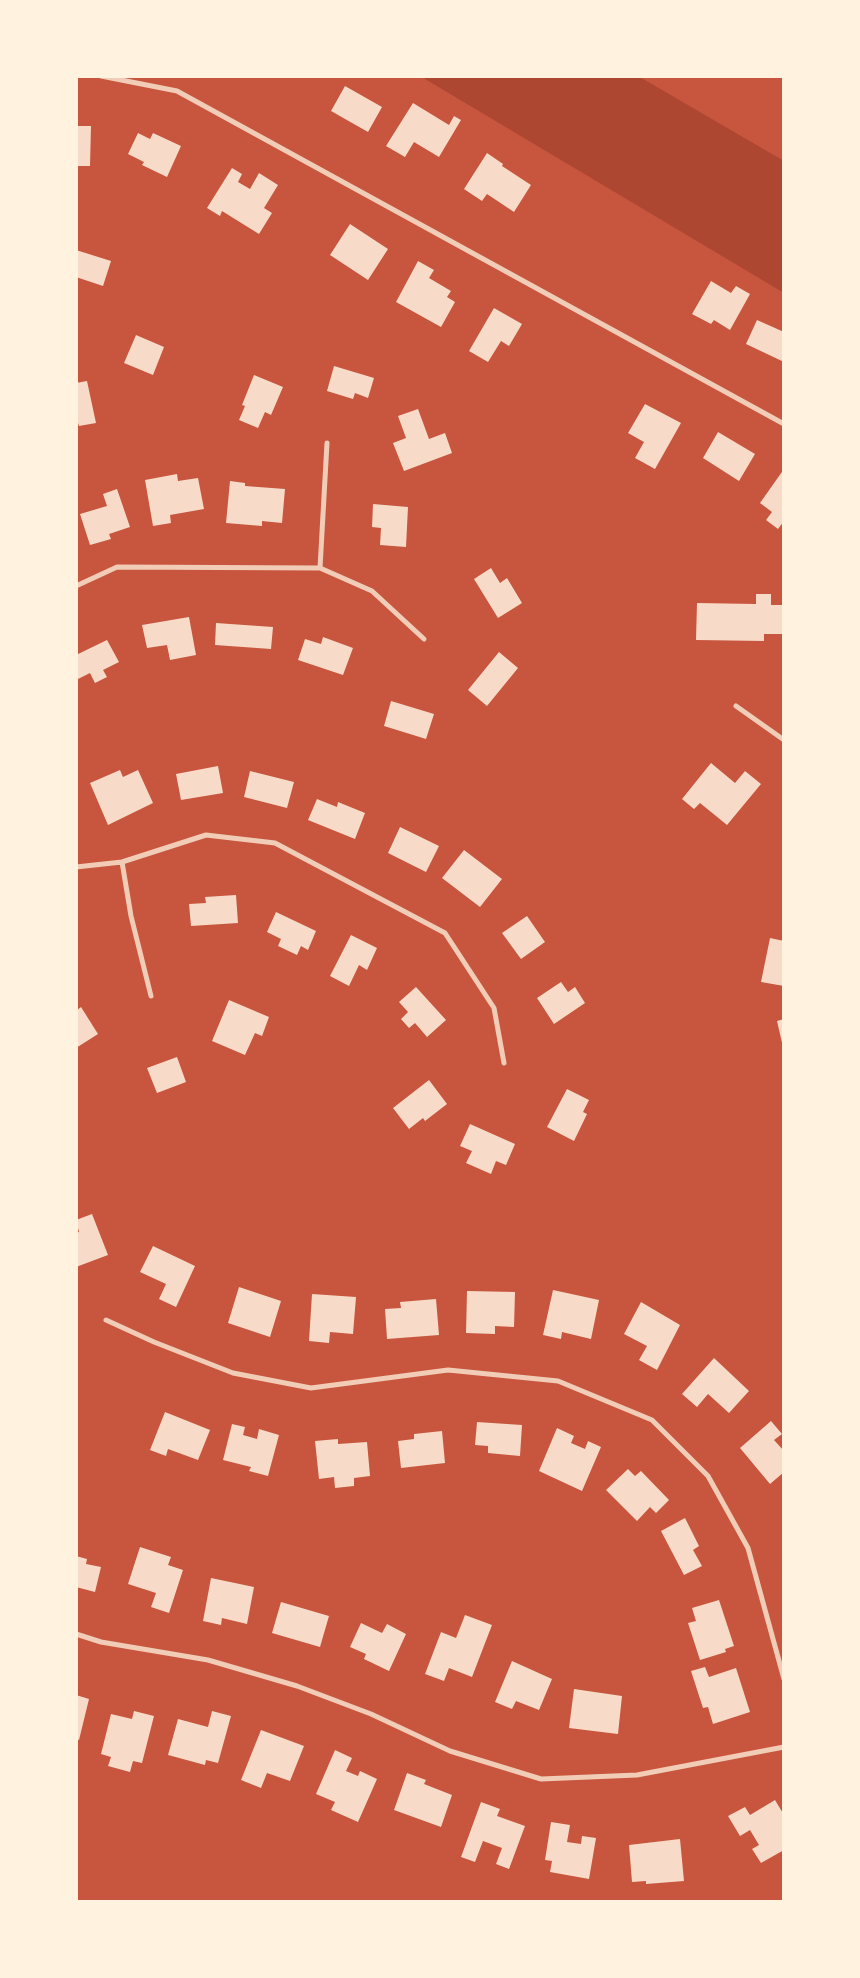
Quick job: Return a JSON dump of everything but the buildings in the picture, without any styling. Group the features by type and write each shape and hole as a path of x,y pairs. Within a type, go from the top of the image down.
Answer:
{"street":[{"path":"101,76 177,91 784,424"},
{"path":"320,568 327,443"},
{"path":"76,586 117,567 320,568 372,591 424,639"},
{"path":"736,706 784,740"},
{"path":"76,867 122,862 206,835 275,843 444,933 494,1008 504,1063"},
{"path":"122,862 130,916 151,996"},
{"path":"106,1320 154,1342 233,1373 310,1388 448,1370 558,1381 652,1420 708,1476 748,1548 784,1679"},
{"path":"76,1634 102,1642 208,1660 297,1686 371,1714 450,1750 541,1779 637,1775 784,1747"}],"shaded area":[{"path":"420,76 638,76 784,161 784,293"}]}
